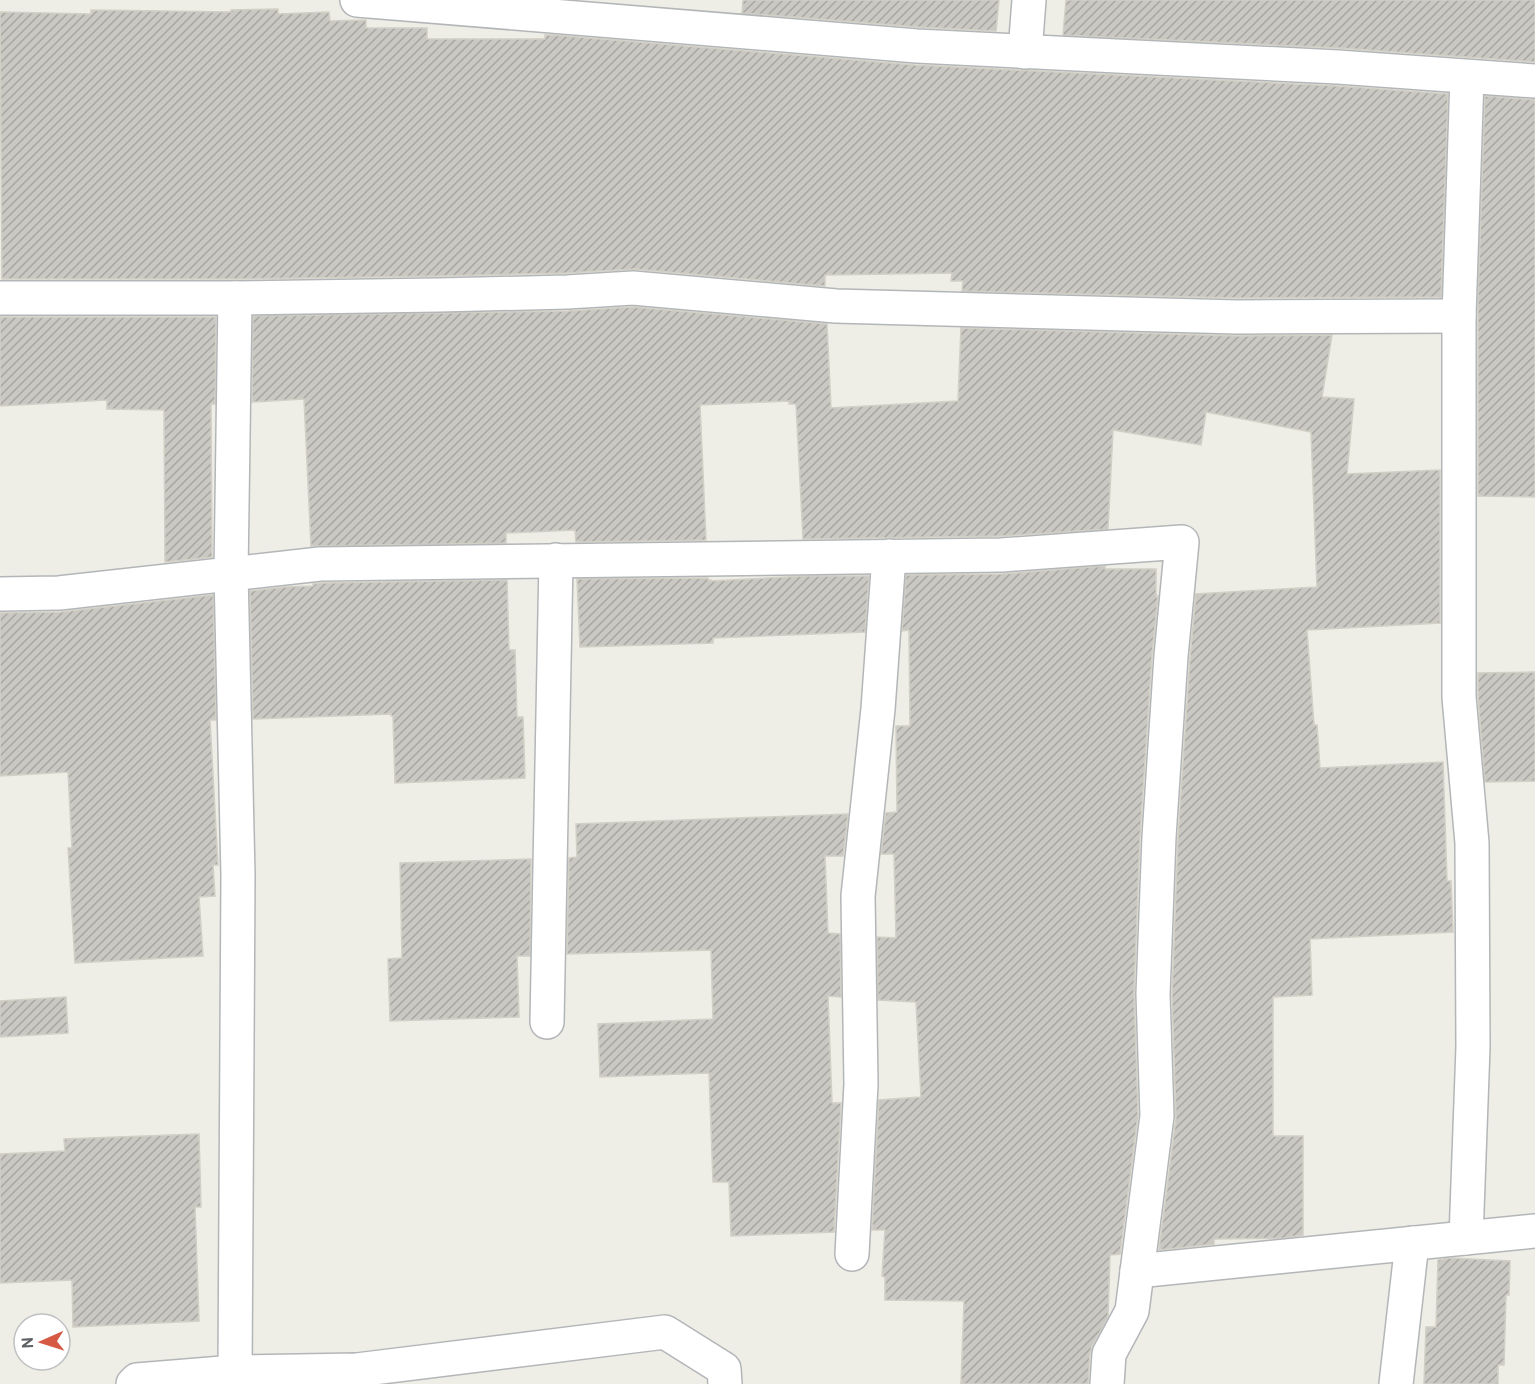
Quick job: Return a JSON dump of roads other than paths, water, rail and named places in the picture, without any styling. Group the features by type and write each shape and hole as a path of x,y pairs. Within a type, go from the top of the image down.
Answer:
{"street":[{"path":"357,0 614,11 917,46 1338,67 1535,81"},
{"path":"1025,52 1029,0"},
{"path":"1466,1238 1473,1047 1472,843 1459,697 1459,316 1467,77"},
{"path":"0,297 235,298 567,292 633,288 836,306 1237,317 1459,316"},
{"path":"235,298 231,573 238,875 235,1371"},
{"path":"0,594 58,593 320,564 1001,555 1182,542 1171,656 1159,837 1153,994 1157,1116 1132,1311 1109,1354 1107,1384"},
{"path":"852,1254 861,1084 858,896 878,709 889,556"},
{"path":"547,1022 556,560"},
{"path":"1137,1271 1535,1231"},
{"path":"1396,1384 1413,1243"},
{"path":"134,1384 137,1380 235,1371 357,1370 407,1374 665,1332 724,1369 725,1384"}]}
